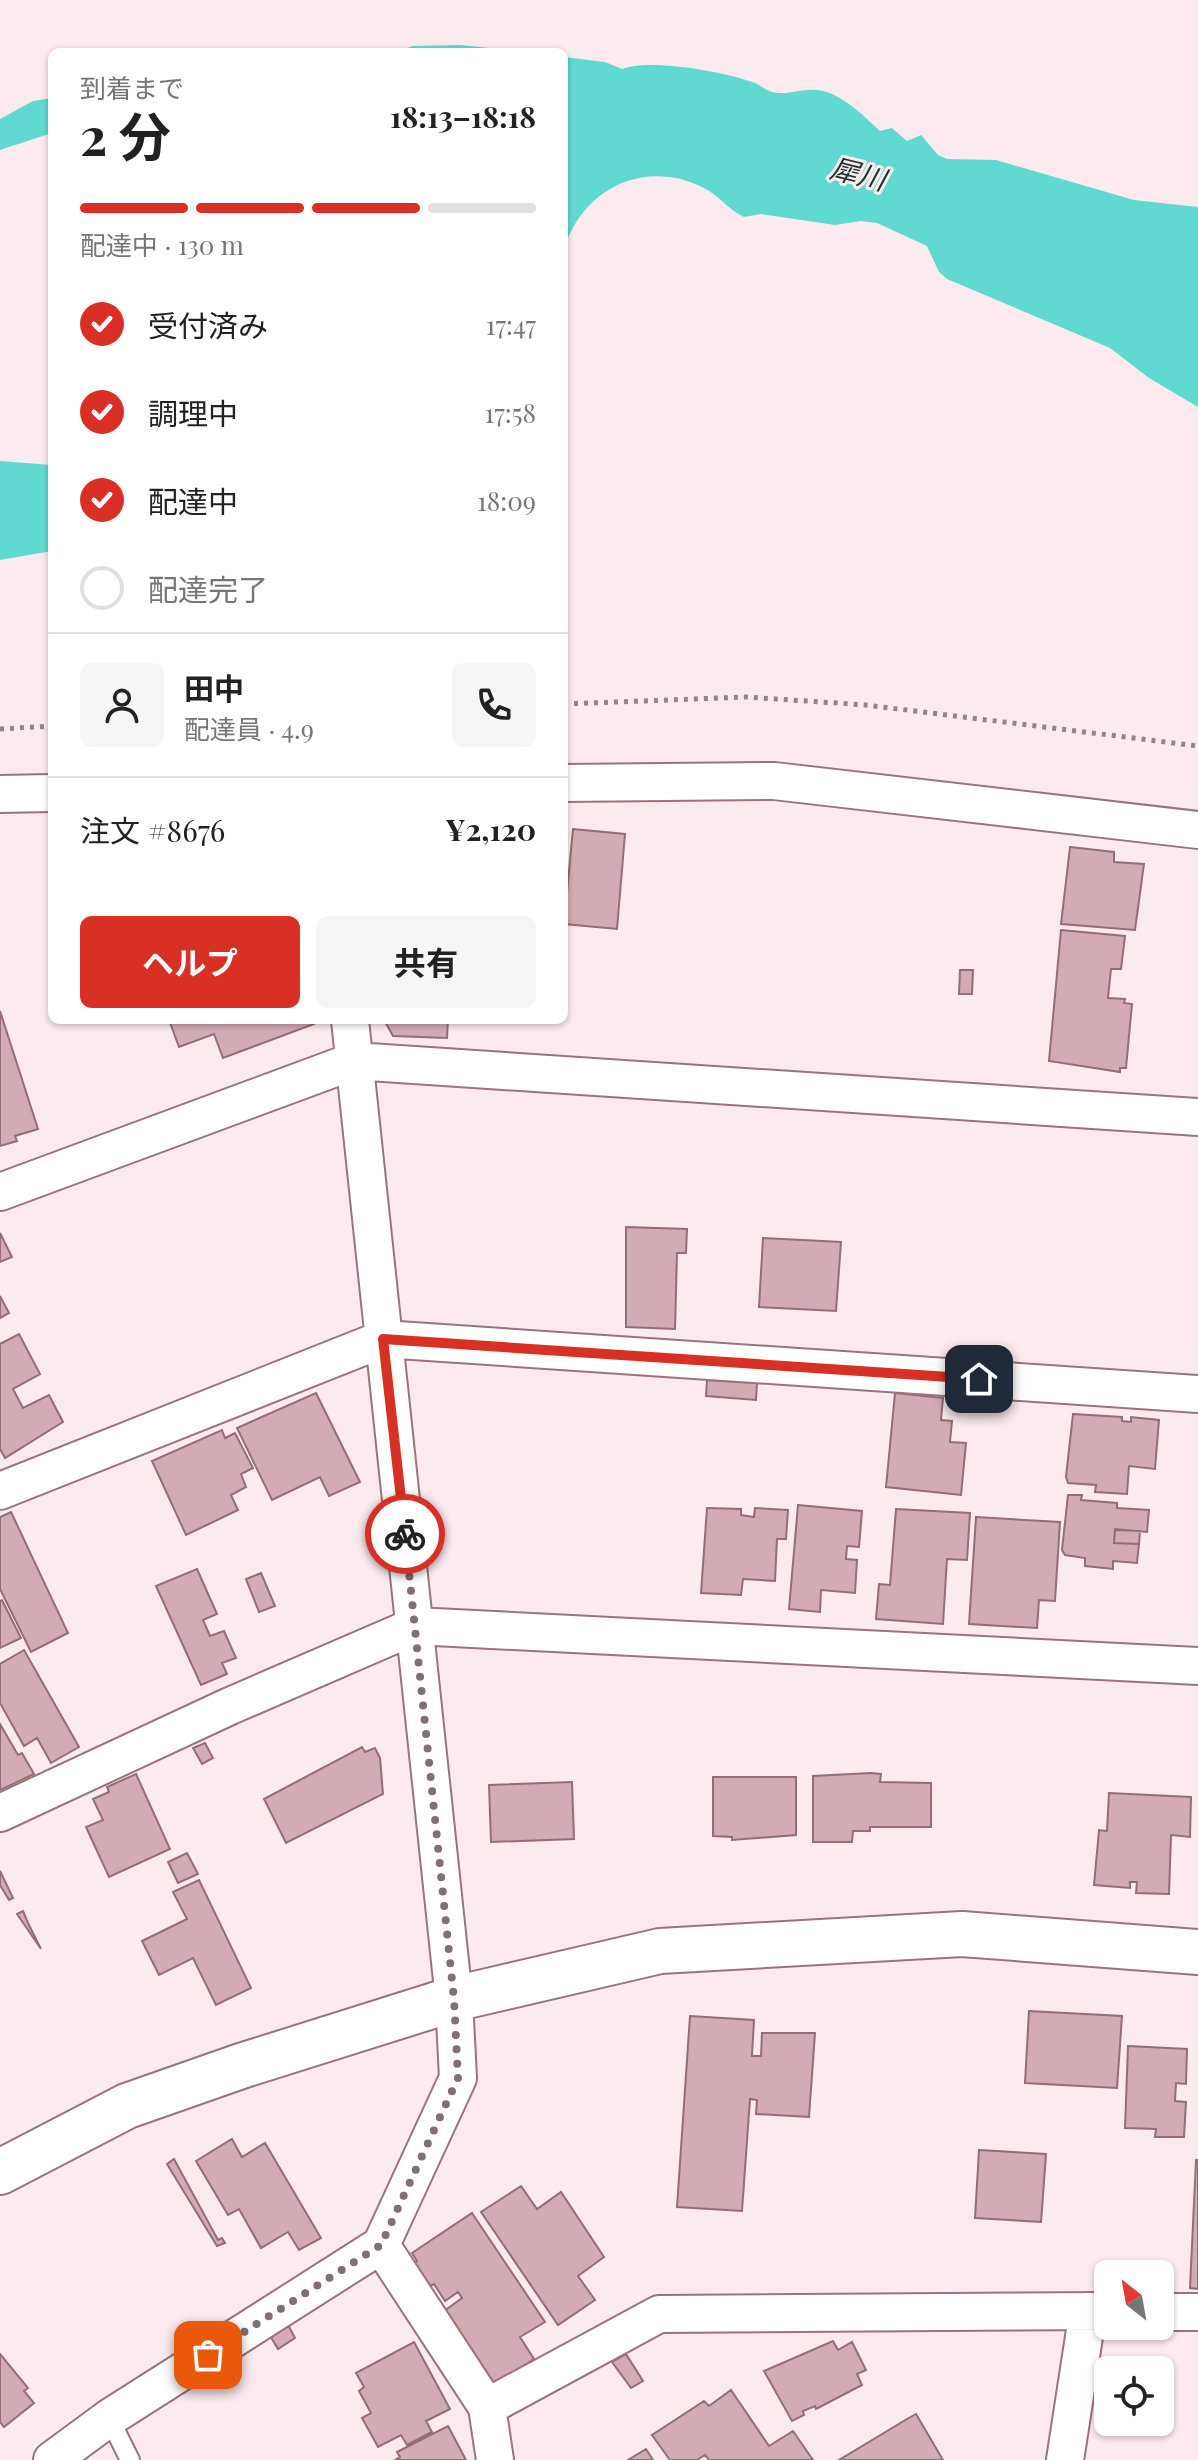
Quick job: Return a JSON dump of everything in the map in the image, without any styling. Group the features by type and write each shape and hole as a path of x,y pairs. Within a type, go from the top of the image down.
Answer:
{"street":[{"path":"568,783 774,781 1198,830"},
{"path":"0,794 48,793"},
{"path":"52,2460 109,2418 381,2245 458,2078 454,1999 350,1024"},
{"path":"0,1192 354,1061 1198,1117"},
{"path":"0,1491 383,1339 1198,1394"},
{"path":"0,1813 230,1706 415,1626 1198,1666"},
{"path":"0,2172 127,2106 454,1999 676,1950 962,1934 1198,1952"},
{"path":"381,2245 487,2407 495,2460"},
{"path":"487,2407 659,2314 1094,2311"},
{"path":"1174,2312 1198,2312"},
{"path":"1065,2460 1094,2329"}],"lane":[{"path":"109,2418 130,2460"}],"path":[{"path":"568,704 746,697 866,705 1198,746"},
{"path":"0,729 48,726"}],"water":[{"path":"460,45 490,48 407,48"},
{"name":"犀川","path":"568,57 605,62 622,69 650,65 708,71 755,83 779,93 824,91 851,106 880,131 892,128 907,141 921,135 938,155 947,159 996,160 1134,200 1198,207 1198,407 1149,378 1110,348 947,279 939,272 927,246 877,223 861,221 835,225 761,214 744,217 704,188 660,176 619,184 601,195 573,228 568,240"},
{"path":"48,99 48,134 0,150 0,119 33,101"},
{"path":"0,461 48,465 48,552 0,560"}],"building":[{"path":"573,829 625,834 617,929 568,924"},
{"path":"1070,847 1114,852 1114,862 1144,864 1135,930 1061,924"},
{"path":"1061,930 1125,936 1121,969 1111,969 1108,998 1125,999 1124,1003 1132,1004 1126,1068 1120,1068 1120,1072 1049,1061"},
{"path":"960,970 973,970 972,994 959,994"},
{"path":"0,1011 38,1129 15,1136 17,1141 0,1146"},
{"path":"170,1024 314,1024 223,1058 214,1034 179,1047"},
{"path":"386,1024 448,1024 447,1038 393,1036"},
{"path":"626,1227 687,1229 686,1253 677,1253 675,1329 626,1327"},
{"path":"0,1233 12,1257 0,1262"},
{"path":"763,1238 841,1242 836,1311 759,1307"},
{"path":"0,1296 9,1313 0,1318"},
{"path":"19,1334 40,1374 13,1389 23,1408 49,1395 63,1422 5,1458 0,1449 0,1344"},
{"path":"707,1380 757,1383 756,1400 706,1396"},
{"path":"316,1393 360,1482 329,1496 320,1477 272,1500 237,1428"},
{"path":"895,1393 943,1398 941,1420 952,1421 950,1442 966,1443 961,1495 886,1487"},
{"path":"1073,1414 1122,1417 1122,1421 1131,1422 1131,1417 1159,1420 1155,1469 1129,1466 1127,1494 1095,1492 1096,1485 1068,1483 1066,1477"},
{"path":"222,1430 225,1438 235,1433 253,1468 241,1474 246,1487 231,1495 238,1510 186,1535 152,1461"},
{"path":"1068,1495 1082,1495 1081,1500 1117,1503 1117,1508 1149,1510 1147,1532 1115,1529 1114,1543 1139,1544 1137,1563 1113,1561 1113,1569 1085,1566 1085,1558 1065,1555 1062,1550"},
{"path":"798,1505 862,1511 859,1547 847,1546 846,1559 857,1560 855,1593 821,1590 820,1612 789,1609"},
{"path":"707,1508 741,1509 741,1515 754,1517 755,1508 788,1510 786,1539 777,1539 775,1581 743,1579 741,1595 701,1593"},
{"path":"896,1509 970,1513 967,1560 947,1559 943,1624 876,1619 879,1584 890,1585"},
{"path":"11,1512 68,1633 31,1652 0,1589 0,1517"},
{"path":"976,1517 1060,1522 1055,1601 1039,1600 1037,1628 969,1624"},
{"path":"1115,1530 1140,1531 1139,1544 1114,1543"},
{"path":"197,1569 217,1614 203,1620 210,1636 224,1631 236,1658 222,1663 227,1674 201,1685 156,1586"},
{"path":"261,1573 275,1606 259,1612 246,1579"},
{"path":"0,1601 21,1638 0,1648"},
{"path":"24,1650 79,1747 51,1763 37,1738 24,1746 0,1703 0,1664"},
{"path":"0,1724 18,1755 22,1753 34,1774 0,1790"},
{"path":"205,1743 213,1758 202,1764 193,1748"},
{"path":"362,1747 365,1752 375,1748 380,1758 383,1794 286,1843 264,1799"},
{"path":"136,1774 170,1849 109,1877 86,1827 103,1820 93,1799 109,1792 107,1787"},
{"path":"881,1774 880,1782 931,1783 931,1827 870,1827 870,1831 853,1831 852,1842 813,1842 813,1776"},
{"path":"713,1777 796,1777 796,1835 732,1840 732,1837 713,1836"},
{"path":"572,1782 574,1839 491,1842 489,1785"},
{"path":"1109,1793 1191,1797 1190,1837 1171,1835 1169,1894 1136,1893 1137,1882 1130,1882 1130,1888 1094,1885 1099,1830 1107,1831"},
{"path":"187,1853 198,1874 178,1883 168,1862"},
{"path":"0,1871 13,1898 9,1900 0,1885"},
{"path":"199,1880 251,1988 216,2005 193,1958 159,1975 142,1941 187,1919 173,1892"},
{"path":"23,1911 28,1923 41,1949 17,1914"},
{"path":"1029,2011 1122,2016 1117,2088 1025,2083"},
{"path":"690,2016 754,2020 752,2056 761,2056 762,2033 815,2033 809,2117 756,2114 757,2100 750,2099 742,2211 677,2207"},
{"path":"1128,2046 1187,2049 1186,2084 1176,2083 1175,2101 1186,2102 1184,2137 1155,2137 1156,2129 1125,2128"},
{"path":"232,2139 242,2157 265,2143 321,2238 299,2250 288,2232 261,2248 239,2209 228,2215 196,2161"},
{"path":"979,2150 1046,2154 1041,2222 975,2218"},
{"path":"174,2159 218,2240 222,2238 225,2243 217,2246 167,2164"},
{"path":"1198,2160 1198,2289 1190,2288"},
{"path":"521,2186 537,2209 561,2192 604,2257 578,2276 595,2300 558,2325 481,2212"},
{"path":"472,2213 545,2322 520,2337 534,2359 491,2388 440,2314 462,2298 458,2292 445,2301 434,2284 422,2290 407,2267 417,2261 412,2253"},
{"path":"287,2323 295,2338 278,2349 269,2334"},
{"path":"833,2341 838,2350 852,2342 866,2370 857,2374 862,2385 816,2409 815,2406 803,2411 804,2415 792,2421 764,2371"},
{"path":"414,2342 450,2409 426,2421 432,2432 407,2445 401,2435 378,2447 362,2418 371,2413 359,2391 364,2387 356,2373"},
{"path":"0,2354 28,2388 24,2391 34,2403 4,2427 0,2422"},
{"path":"626,2354 643,2381 631,2388 612,2362"},
{"path":"731,2390 769,2446 793,2431 813,2460 709,2460 705,2455 697,2460 670,2460 652,2435 704,2401 709,2406"},
{"path":"916,2414 943,2460 839,2460 907,2419"},
{"path":"448,2426 466,2460 395,2460 400,2457 397,2452"},
{"path":"646,2449 653,2460 628,2460"}],"way so far":[{"path":"208,2355 381,2245 458,2078 454,1999 405,1534"}],"route":[{"path":"405,1534 383,1339 979,1379"}]}
